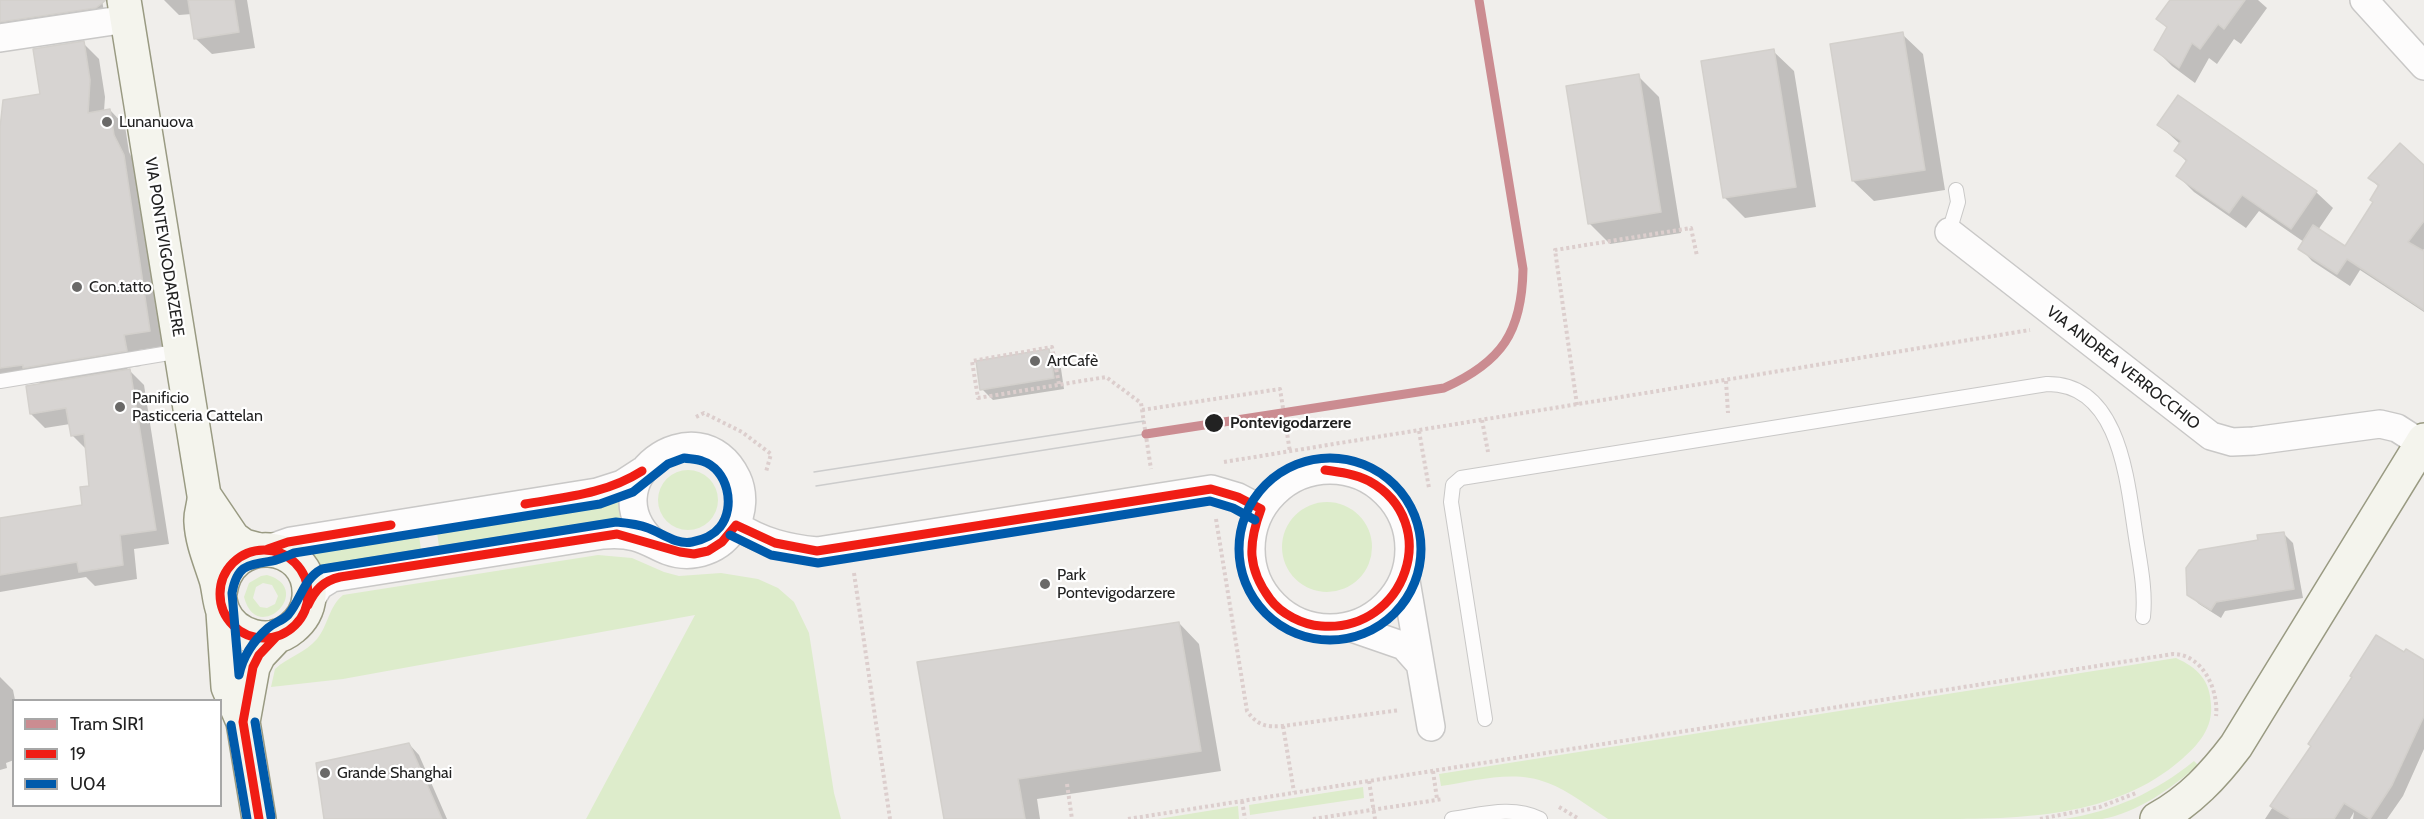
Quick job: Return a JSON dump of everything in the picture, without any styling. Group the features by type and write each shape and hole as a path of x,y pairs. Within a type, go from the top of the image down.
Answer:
{"main road":[{"name":"VIA PONTEVIGODARZERE","path":"126,9 204,495 233,538 244,546 289,556 304,572 309,594 308,605 299,621 286,633 268,638 250,636 234,626 222,602 201,525 204,495"},
{"name":"VIA ANDREA VERROCCHIO","path":"2157,819 2191,807 2243,735 2423,442"},
{"name":"VIA PONTEVIGODARZERE","path":"259,819 243,722 228,687 222,602 223,576 234,561 250,551 264,549"},
{"name":"VIA PONTEVIGODARZERE","path":"243,722 253,667 259,655 277,636"}],"street":[{"path":"2364,0 2424,66"},
{"path":"0,38 126,9"},
{"name":"VIA ANDREA VERROCCHIO","path":"1949,232 2211,436 2232,442 2254,441 2380,424 2397,428 2423,442"},
{"path":"308,605 319,586 325,581 340,577 610,535 632,536 658,546 680,554 702,553 722,542 736,525 742,504 739,481 727,463 718,455 695,446 670,449 650,461 642,471 636,482 633,506 641,529 658,546"},
{"path":"1349,627 1373,616 1393,598 1405,575 1410,549 1406,524 1393,501 1381,489 1351,472 1325,470 1300,475 1278,489 1261,509 1252,534 1251,560 1259,585 1275,607 1297,621 1322,628 1349,627 1404,646 1420,664"},
{"path":"264,549 291,541 597,492 622,484 642,471"},
{"path":"736,525 751,535 782,547 817,551 1211,489 1238,497 1261,509"},
{"path":"1405,575 1431,727"}],"lane":[{"path":"1949,232 1958,202 1956,190"},
{"path":"0,381 181,351"},
{"path":"1485,718 1451,496 1453,485 1461,478 1491,471 2047,384 2071,387 2085,396 2111,427 2120,450 2145,592 2143,617"},
{"path":"1452,819 1508,811 1526,813 1540,819"}],"path":[{"path":"1577,405 1555,250 1691,228 1697,256"},
{"path":"1219,463 2027,332"},
{"path":"1059,384 1052,347 972,360 978,398 1106,377 1141,403 1152,469"},
{"path":"1726,381 1730,434"},
{"path":"1142,410 1280,389 1290,452"},
{"path":"716,419 742,432 771,454 764,481"},
{"path":"1482,420 1491,471"},
{"path":"850,546 890,819"},
{"path":"1128,819 2173,654 2179,654 2193,662 2207,675 2215,698 2216,719"},
{"path":"1283,726 1294,792"},
{"path":"1433,771 1437,800"},
{"path":"1369,781 1375,819"},
{"path":"1067,784 1072,819"},
{"path":"2040,819 2100,807 2143,790"},
{"path":"1242,801 1245,819"}],"green space":[{"path":"688,470 709,479 718,500 709,521 688,530 667,521 658,500 667,479"},
{"path":"618,498 622,524 440,553 436,526"},
{"path":"1327,502 1344,506 1359,515 1368,530 1372,547 1368,564 1359,579 1344,588 1327,592 1310,588 1295,579 1286,564 1282,547 1286,530 1295,515 1310,506"},
{"path":"418,529 422,556 322,572 306,551"},
{"path":"598,555 632,558 679,576 721,573 758,579 778,588 794,602 809,633 834,793 841,819 586,819 695,615 343,679 271,687 275,669 317,639 335,605 343,595"},
{"path":"267,575 281,582 286,591 285,601 279,610 270,616 260,617 251,611 244,597 249,583","holes":["263,583 272,585 278,596 275,604 267,608 260,607 253,598 256,587"]},
{"path":"2176,658 2191,666 2201,676 2210,696 2210,721 2199,742 2156,779 2097,804 2065,811 2033,816 1968,819 1608,819 1564,790 1535,779 1494,777 1441,786 1439,774"},
{"path":"2194,761 2198,765 2177,782 2128,811 2102,819 2065,819 2100,811 2134,799 2165,782"},
{"path":"1363,787 1364,798 1250,815 1249,805"},
{"path":"1238,806 1239,819 1158,819"}],"building":[{"path":"0,0 106,0 96,8 0,22"},
{"path":"188,0 234,0 239,32 194,39"},
{"path":"2170,0 2245,0 2224,29 2218,24 2200,49 2192,43 2179,68 2154,50 2167,27 2156,19"},
{"path":"1903,32 1925,170 1852,181 1830,44"},
{"path":"84,41 90,80 88,113 110,109 114,135 124,155 150,331 124,335 127,351 23,368 23,365 0,368 0,128 3,100 40,94 33,49"},
{"path":"1774,49 1796,187 1723,198 1701,61"},
{"path":"1639,74 1661,212 1588,224 1566,86"},
{"path":"2178,95 2317,191 2291,229 2242,195 2229,213 2176,176 2187,160 2174,151 2181,141 2157,125"},
{"path":"2400,143 2424,165 2424,221 2408,242 2424,251 2424,310 2347,259 2337,274 2298,249 2313,225 2345,246 2373,202 2370,200 2379,185 2368,178"},
{"path":"1049,349 1054,378 980,390 976,361"},
{"path":"130,369 156,530 120,535 123,565 79,572 77,562 0,575 0,518 82,505 80,487 89,486 84,434 71,436 66,408 30,414 26,386"},
{"path":"2284,532 2294,589 2216,602 2211,610 2187,595 2186,568 2199,550 2258,540 2257,535"},
{"path":"1179,622 1201,751 1018,779 1025,819 944,819 917,662"},
{"path":"2376,635 2404,652 2406,649 2424,660 2424,716 2392,785 2370,819 2344,803 2334,819 2291,819 2270,806 2311,746 2308,744 2352,677 2350,676"},
{"path":"409,743 442,819 324,819 316,763"}],"tram line":[{"name":"SIR1","path":"1146,434 1444,388 1481,367 1505,342 1518,311 1523,269 1479,0"},
{"path":"814,472 1144,421"},
{"path":"816,486 1146,434"}],"transit line":[{"name":"U04","path":"684,458 700,460 711,465 718,472 727,490 728,509 725,519 720,527 707,537 692,542 680,542 644,527 616,522 322,569 310,578 288,615 268,628 253,644 243,661 239,675 232,593 237,577 244,568 277,560 294,553 600,504 633,492 668,464 684,458"},
{"name":"U04","path":"1330,458 1365,465 1380,473 1394,485 1406,499 1414,514 1421,549 1414,584 1406,599 1394,613 1380,625 1365,633 1330,640 1295,633 1280,625 1266,613 1254,599 1246,584 1239,549 1246,514 1254,499 1266,485 1280,473 1295,465 1330,458"},
{"name":"19","path":"1261,509 1254,533 1252,556 1262,588 1280,609 1300,621 1321,626 1351,623 1375,612 1393,594 1405,571 1409,547 1405,522 1392,499 1369,481 1353,475 1325,470"},
{"name":"19","path":"525,504 600,490 642,471"},
{"name":"19","path":"736,525 775,543 817,551 1211,489 1238,497 1261,509"},
{"name":"U04","path":"730,535 771,555 818,563 1210,501 1233,508 1255,520"},
{"name":"19","path":"268,549 288,542 391,525"},
{"name":"19","path":"308,605 320,587 340,577 617,534 694,554 708,551 722,542 736,525"},
{"name":"19","path":"255,550 273,550 289,557 301,569 308,585 308,594 308,603 301,619 289,631 273,638 255,638 239,631 227,619 220,603 220,585 227,569 239,557 255,550"},
{"name":"19","path":"259,819 243,722 253,667 259,655 277,636"},
{"name":"U04","path":"255,722 271,817"},
{"name":"U04","path":"231,725 247,819"}],"place":[{"name":"Lunanuova","path":"107,122"},
{"name":"Con.tatto","path":"77,287"},
{"name":"ArtCafè","path":"1035,361"},
{"name":"Panificio Pasticceria Cattelan","path":"120,407"},
{"name":"Pontevigodarzere","path":"1214,423"},
{"name":"Park Pontevigodarzere","path":"1045,584"},
{"name":"Grande Shanghai","path":"325,773"}]}
